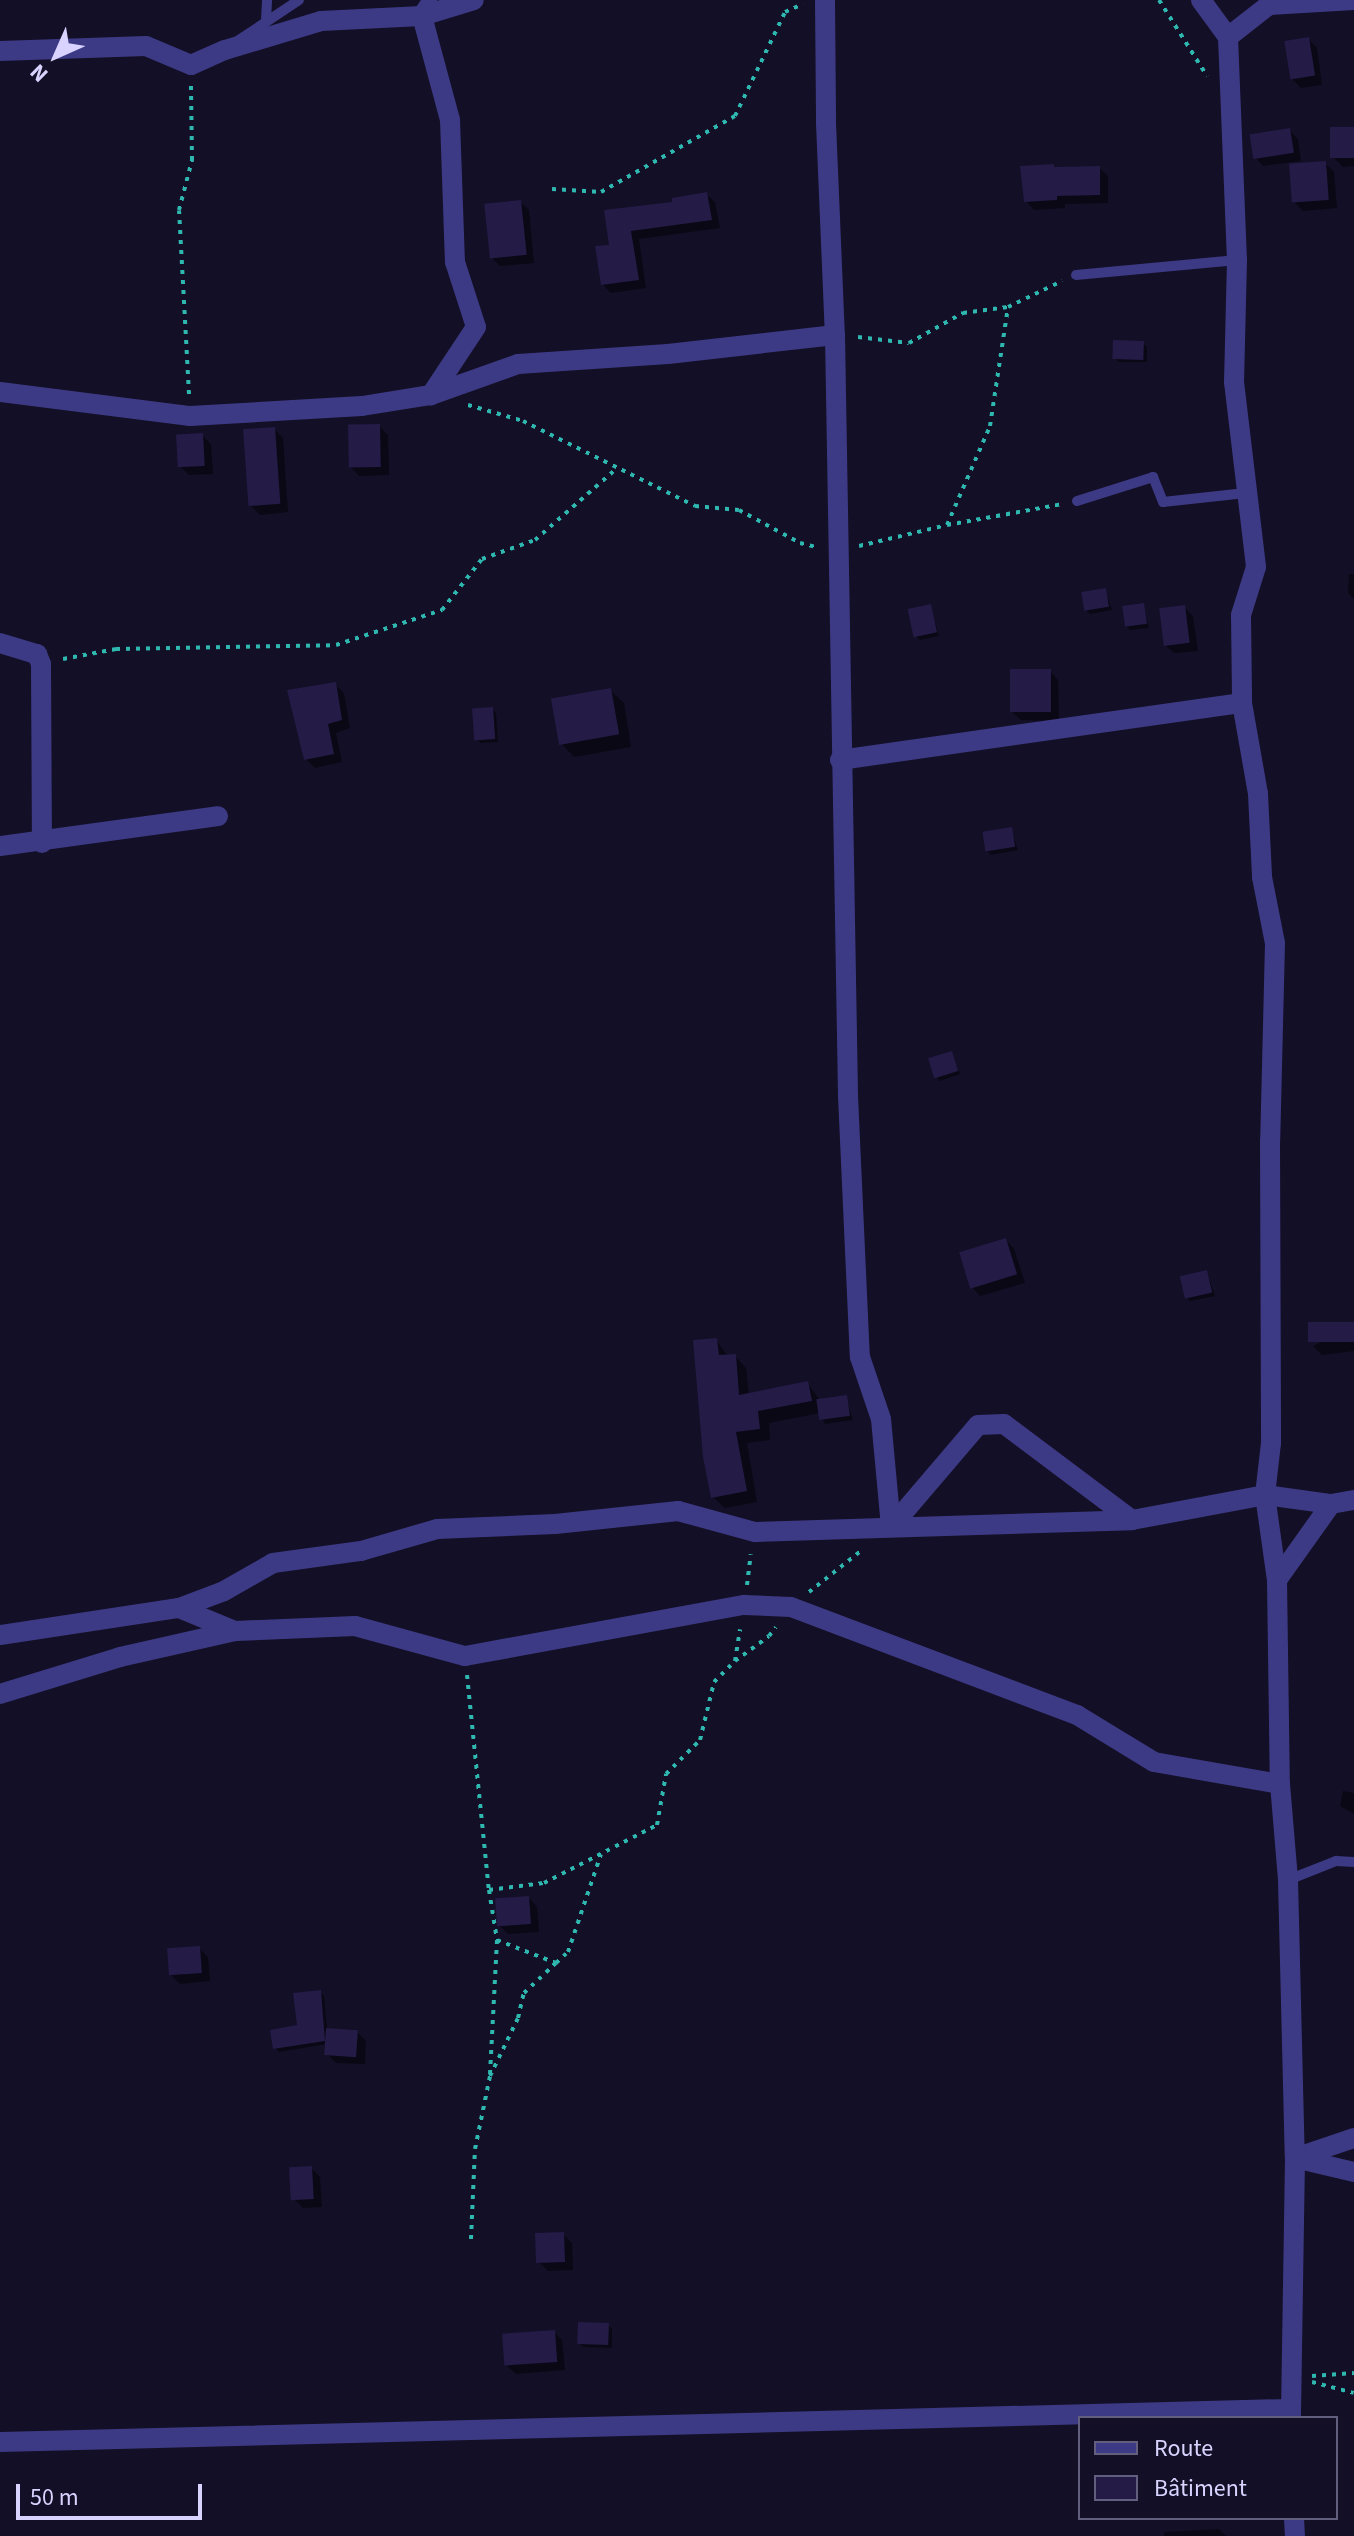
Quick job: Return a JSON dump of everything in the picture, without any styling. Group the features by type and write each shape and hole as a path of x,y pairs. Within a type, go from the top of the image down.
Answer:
{"street":[{"path":"0,51 146,46 191,65 225,50 321,21 474,0"},
{"path":"825,0 826,123 835,335 848,1096 860,1357 881,1419 891,1527"},
{"path":"1157,2416 1290,2413 1294,2377 1295,2158 1288,1880 1280,1784 1277,1580 1265,1495 1271,1443 1270,1141 1275,943 1262,877 1258,794 1242,703 1241,615 1256,567 1234,382 1237,260 1228,37 1201,0"},
{"path":"1228,37 1269,5 1354,0"},
{"path":"427,8 450,120 455,262 476,327 431,395"},
{"path":"0,392 190,416 362,406 431,395 518,364 668,354 835,335"},
{"path":"0,643 37,654 41,664 42,843"},
{"path":"840,760 1242,703"},
{"path":"0,846 42,843 218,816"},
{"path":"891,1527 978,1425 1004,1424 1132,1520"},
{"path":"0,1635 179,1608 224,1591 273,1563 361,1551 437,1529 555,1524 678,1511 755,1532 1132,1520 1265,1495 1331,1504 1354,1500"},
{"path":"1277,1580 1331,1504"},
{"path":"0,1694 120,1657 235,1631 355,1626 465,1656 744,1605 791,1607 1077,1715 1154,1762 1280,1784"},
{"path":"179,1608 235,1631"},
{"path":"1295,2158 1354,2138"},
{"path":"1295,2158 1354,2172"},
{"path":"0,2442 1078,2418"}],"lane":[{"path":"266,20 267,0"},
{"path":"225,50 299,0"},
{"path":"1076,275 1237,260"},
{"path":"1077,501 1153,477 1163,502 1246,493"},
{"path":"1288,1880 1336,1861 1354,1862"}],"path":[{"path":"552,189 601,192 735,116 785,12 813,0"},
{"path":"1159,0 1207,77"},
{"path":"190,416 179,210 192,160 191,65"},
{"path":"835,335 909,343 963,313 1008,307 1076,275"},
{"path":"947,525 990,426 1008,307"},
{"path":"431,395 523,421 695,506 739,510 800,543 838,551 947,525 1077,501"},
{"path":"41,664 116,649 336,645 416,619 442,610 482,559 535,540 616,469"},
{"path":"489,1890 544,1883 657,1825 666,1774 700,1740 714,1682 735,1661 755,1532"},
{"path":"465,1656 497,1940 490,2076 475,2149 471,2239"},
{"path":"490,2076 518,2018 524,1993 568,1952 601,1854"},
{"path":"497,1940 556,1963"},
{"path":"1294,2377 1354,2373"},
{"path":"1294,2377 1354,2393"}],"building":[{"path":"1309,37 1315,76 1290,79 1284,41"},
{"path":"1330,127 1354,127 1354,158 1330,158"},
{"path":"1290,128 1294,153 1253,159 1250,134"},
{"path":"1326,161 1329,200 1292,202 1289,164"},
{"path":"1054,164 1054,167 1100,166 1100,195 1057,196 1057,200 1024,202 1020,166"},
{"path":"707,192 712,220 631,231 639,280 601,285 595,246 609,245 604,210 672,202 672,198"},
{"path":"521,200 527,255 490,259 484,204"},
{"path":"1113,340 1144,341 1143,360 1112,359"},
{"path":"380,424 381,467 349,468 348,425"},
{"path":"275,427 280,504 248,506 243,429"},
{"path":"203,433 205,466 178,467 176,434"},
{"path":"1106,588 1109,607 1084,611 1081,592"},
{"path":"1144,603 1147,624 1125,627 1122,606"},
{"path":"931,604 937,632 914,637 908,609"},
{"path":"1185,605 1190,643 1164,646 1159,608"},
{"path":"1010,669 1051,669 1051,712 1010,712"},
{"path":"336,682 342,720 328,724 334,754 304,760 287,690"},
{"path":"611,688 619,734 559,745 551,699"},
{"path":"493,707 495,739 474,740 472,708"},
{"path":"1012,827 1015,847 985,851 982,832"},
{"path":"952,1051 958,1071 934,1078 928,1058"},
{"path":"1006,1238 1017,1274 970,1289 959,1252"},
{"path":"1207,1270 1212,1292 1185,1299 1180,1276"},
{"path":"1308,1322 1354,1322 1354,1342 1308,1342"},
{"path":"717,1338 719,1355 736,1354 739,1395 808,1381 812,1401 758,1411 760,1429 736,1432 747,1491 711,1498 703,1457 693,1340"},
{"path":"847,1395 850,1416 819,1420 816,1399"},
{"path":"529,1896 531,1924 497,1926 495,1898"},
{"path":"200,1946 202,1973 169,1975 167,1948"},
{"path":"321,1990 325,2041 273,2049 270,2030 297,2025 293,1993"},
{"path":"326,2028 358,2030 356,2057 324,2055"},
{"path":"312,2166 314,2199 291,2200 289,2167"},
{"path":"564,2232 565,2262 536,2263 535,2233"},
{"path":"578,2322 609,2323 608,2345 577,2344"},
{"path":"555,2330 557,2362 504,2366 502,2334"}]}
